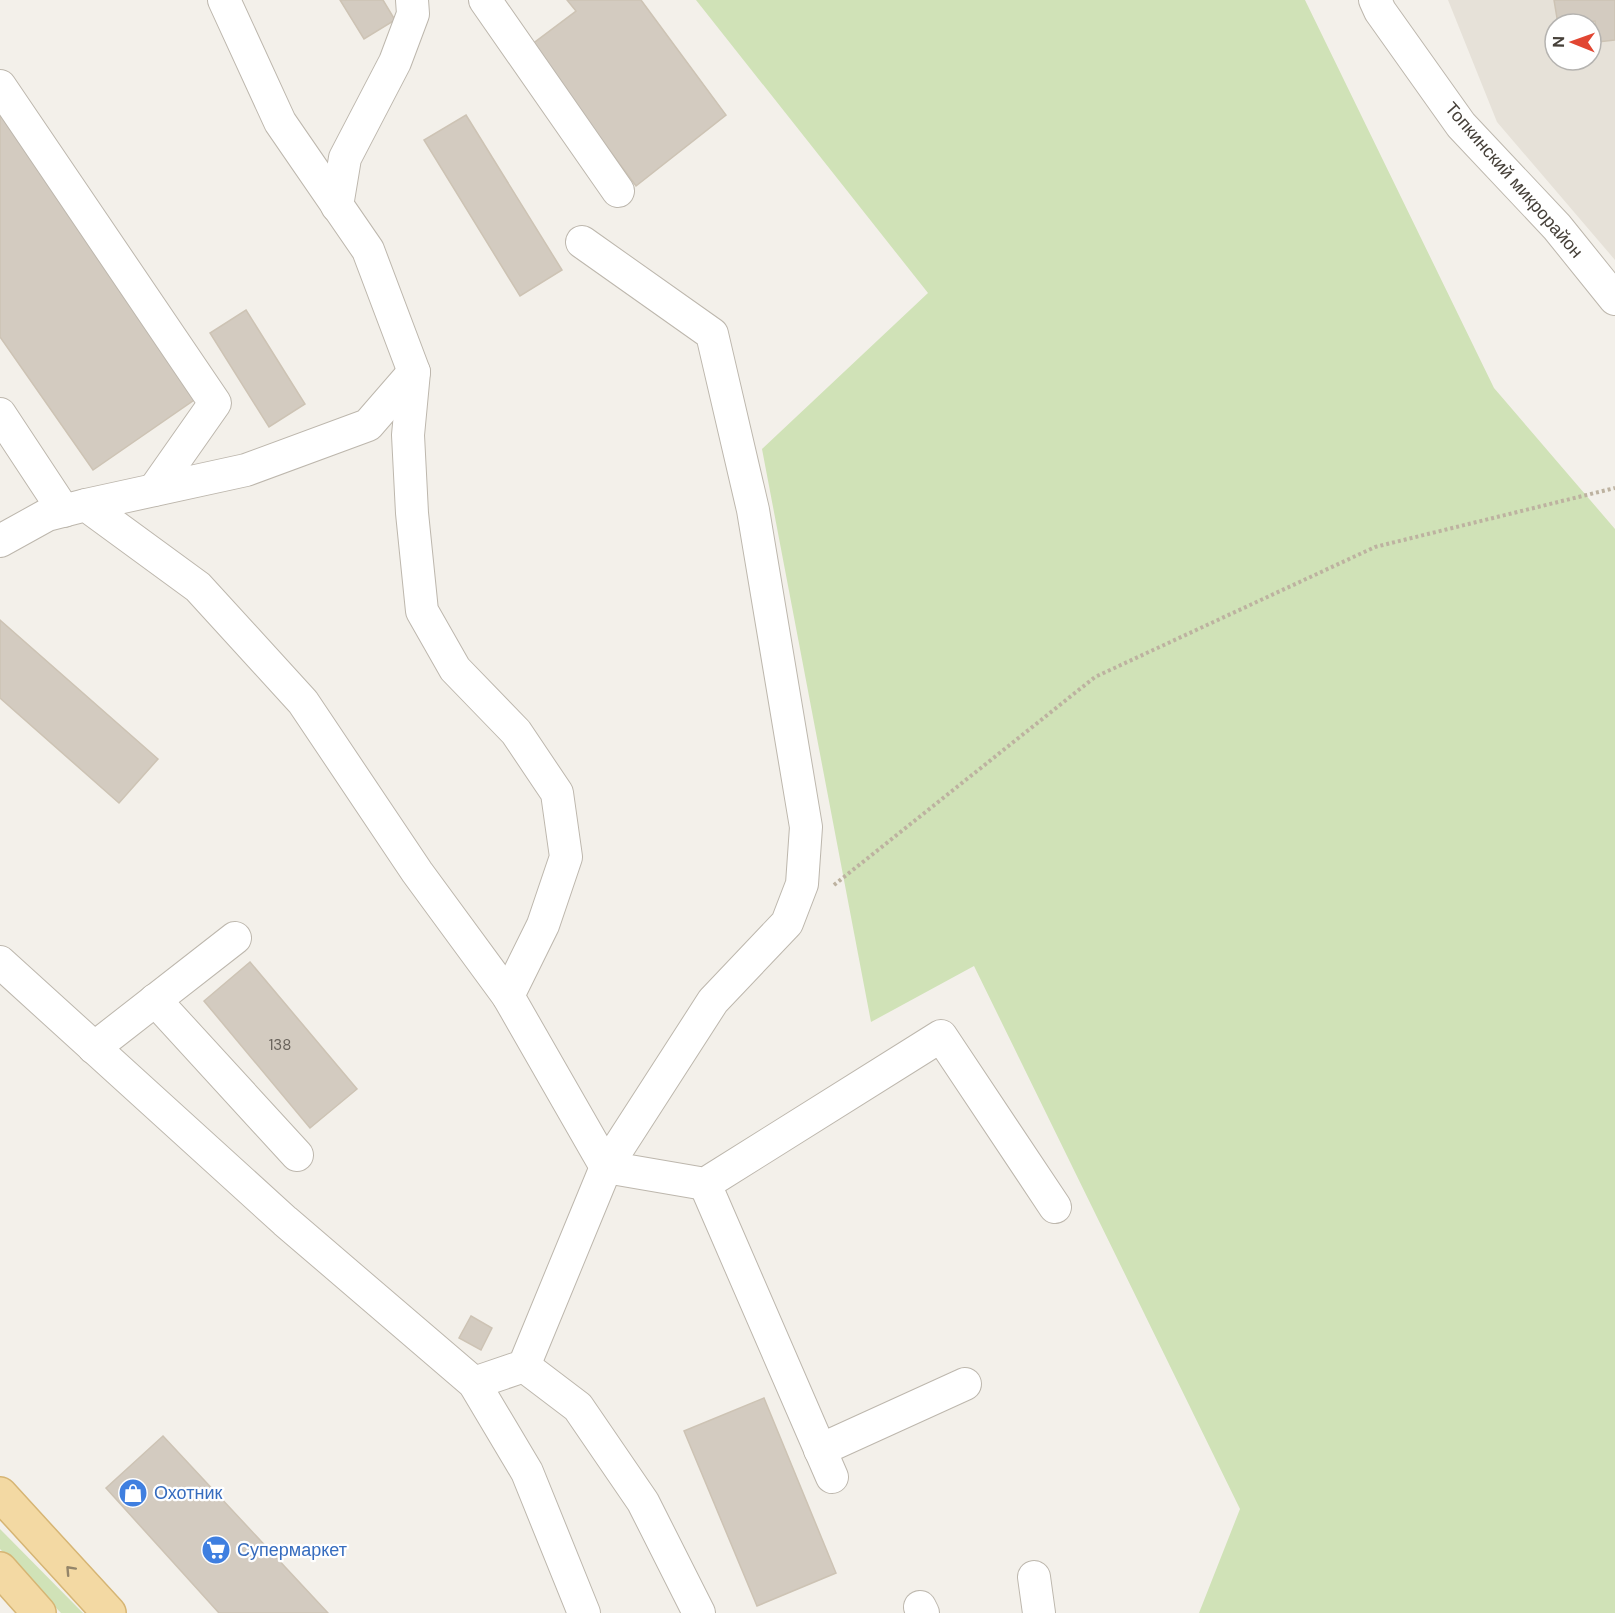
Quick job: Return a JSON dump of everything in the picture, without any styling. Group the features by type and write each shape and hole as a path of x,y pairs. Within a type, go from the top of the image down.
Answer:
{"main road":[{"path":"0,1494 109,1613"},
{"path":"0,1569 39,1613"}],"street":[{"path":"224,0 280,122 368,250 414,372 408,435 412,513 422,611 455,669 516,732 557,793 566,857 543,926 508,996"},
{"path":"337,206 345,158 395,62 413,14 412,0"},
{"path":"485,0 618,191"},
{"name":"Топкинский микрорайон","path":"1375,0 1380,11 1461,125 1557,227 1615,299"},
{"path":"0,86 215,403 154,490"},
{"path":"474,1383 524,1366 606,1167 713,1002 787,923 802,884 806,828 753,510 712,334 582,242"},
{"path":"0,541 47,515 246,470 368,425 414,372"},
{"path":"0,414 75,508 198,587 303,702 417,872 508,996 606,1167"},
{"path":"94,1048 235,938"},
{"path":"0,962 285,1221 474,1383 527,1472 584,1613"},
{"path":"155,1000 297,1155"},
{"path":"606,1167 705,1184 941,1036 1055,1207"},
{"path":"705,1184 826,1463 965,1384"},
{"path":"524,1366 578,1407 643,1502 699,1613"},
{"path":"1034,1577 1040,1613"}],"path":[{"path":"833,886 1095,677 1375,547 1615,488"}],"shaded area":[{"path":"1448,0 1615,0 1615,260 1497,122"}],"green space":[{"path":"696,0 1305,0 1494,388 1615,529 1615,1613 1199,1613 1240,1509 974,966 871,1022 762,449 928,293"},
{"path":"0,1529 83,1613 61,1613 0,1549"}],"building":[{"path":"340,0 383,0 395,20 364,39"},
{"path":"567,0 641,0 726,115 636,186 531,45 576,11"},
{"path":"1554,0 1615,0 1615,40 1603,41 1603,12 1556,12"},
{"path":"0,114 197,398 93,470 0,337"},
{"path":"466,115 562,270 520,296 424,140"},
{"path":"246,310 305,404 269,427 210,333"},
{"path":"0,620 158,759 119,803 0,698"},
{"path":"250,962 357,1089 310,1128 204,1001"},
{"path":"471,1316 492,1328 481,1350 459,1338"},
{"path":"764,1398 836,1573 757,1606 684,1431"},
{"name":"Супермаркет","path":"163,1436 328,1613 219,1613 106,1488"}],"place":[{"name":"Охотник","path":"133,1493"},
{"name":"Супермаркет","path":"216,1550"}]}
